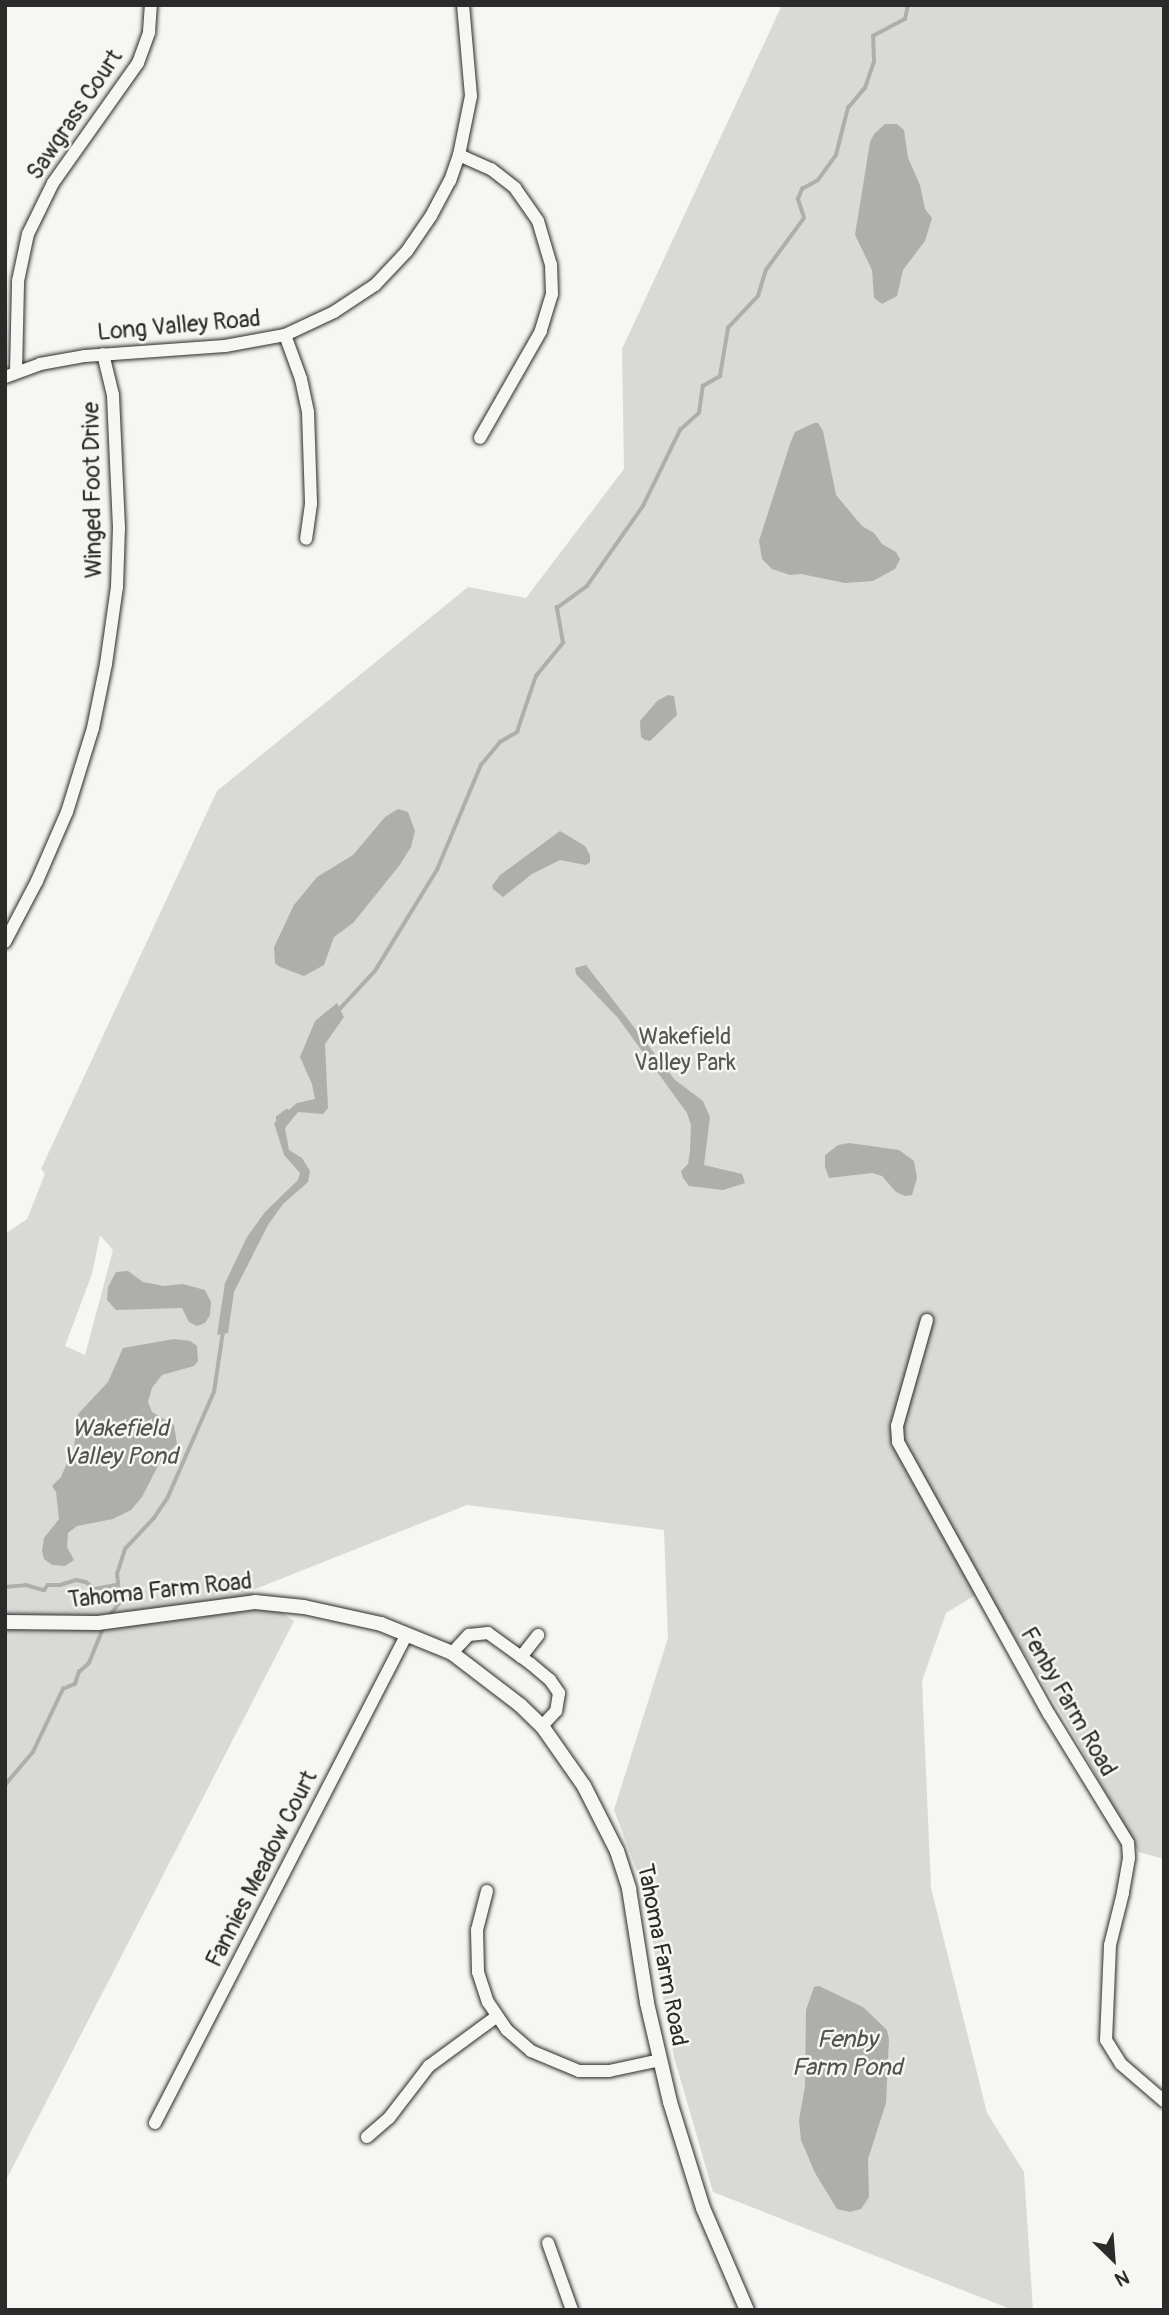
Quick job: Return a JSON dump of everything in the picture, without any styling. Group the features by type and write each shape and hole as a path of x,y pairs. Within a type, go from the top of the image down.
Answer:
{"street":[{"name":"Sawgrass Court","path":"11,375 18,281 28,234 53,183 138,63 149,32 151,5"},
{"name":"Long Valley Road","path":"11,375 64,359 203,348 285,335 356,299 393,266 432,216 450,181 459,155 471,96 463,5"},
{"path":"459,155 491,169 515,188 538,221 551,265 551,294 541,331 480,438"},
{"path":"285,335 301,379 309,422 311,504 306,539"},
{"name":"Winged Foot Drive","path":"5,942 37,881 67,813 89,740 106,664 117,587 119,528 113,395 103,354"},
{"name":"Fenby Farm Road","path":"927,1320 897,1426 898,1442 1049,1714 1128,1843 1129,1858 1125,1882 1110,1945 1106,2040 1121,2064 1164,2101"},
{"name":"Tahoma Farm Road","path":"5,1622 98,1623 255,1602 350,1615 452,1653 542,1726 584,1786 617,1851 629,1889 647,2003 660,2060 699,2197 747,2310"},
{"path":"452,1653 469,1635 481,1632 494,1636 550,1680 559,1693 556,1711 542,1726"},
{"name":"Fannies Meadow Court","path":"155,2123 407,1634"},
{"path":"521,1657 538,1635"},
{"path":"487,1891 480,1912 476,1961 482,1989 496,2017 522,2045 572,2069 609,2071 660,2060"},
{"path":"367,2137 389,2118 429,2066 496,2017"},
{"path":"548,2243 572,2310"}],"green space":[{"name":"Wakefield Valley Park","path":"782,5 1164,5 1164,1859 1139,1852 1064,1718 985,1589 946,1613 922,1681 931,1888 987,2113 1024,2172 1033,2310 1013,2310 713,2192 674,2057 642,1884 614,1810 668,1638 664,1530 467,1505 250,1591 294,1621 5,2182 5,1234 27,1219 45,1174 41,1169 217,791 468,587 526,598 624,469 622,349","holes":["100,1235 113,1250 85,1355 65,1346 92,1274"]}],"water":[{"path":"885,124 897,124 904,130 908,158 920,185 925,209 932,218 925,241 903,270 897,296 882,304 874,298 872,270 855,235 870,142"},
{"path":"818,423 823,431 836,495 862,526 874,533 882,544 896,552 900,559 895,569 873,581 845,583 801,574 790,575 772,569 762,559 759,541 790,444 795,432"},
{"path":"668,695 674,696 677,715 650,741 645,740 641,737 640,721 657,701"},
{"path":"398,809 408,812 415,831 411,847 399,866 353,923 334,937 324,965 304,976 280,967 275,963 274,947 294,905 317,877 353,855 385,817"},
{"path":"560,831 585,846 590,862 586,865 560,860 532,874 503,897 493,889 492,886 500,875"},
{"path":"586,965 675,1080 703,1101 710,1117 704,1165 742,1174 745,1183 723,1190 689,1186 683,1178 681,1171 688,1164 690,1151 691,1125 687,1113 618,1018 576,974 575,968"},
{"path":"337,1003 344,1017 325,1044 328,1108 323,1114 298,1112 285,1128 289,1150 302,1158 310,1171 308,1182 283,1204 268,1225 234,1292 228,1333 217,1335 225,1283 247,1237 265,1212 298,1180 300,1173 284,1155 274,1123 297,1103 315,1099 312,1084 300,1057 315,1021"},
{"path":"849,1143 899,1150 914,1161 917,1178 912,1195 905,1196 896,1192 882,1176 872,1173 829,1178 825,1155 838,1145"},
{"path":"128,1271 143,1282 164,1286 183,1284 205,1290 211,1302 210,1315 205,1323 197,1326 189,1322 182,1308 116,1310 107,1300 108,1287 116,1272"},
{"name":"Wakefield Valley Pond","path":"174,1339 190,1341 197,1346 198,1361 194,1366 162,1375 152,1388 148,1402 152,1412 174,1425 177,1444 160,1462 142,1497 131,1510 113,1519 77,1526 68,1533 67,1547 74,1560 65,1566 52,1565 44,1559 42,1551 44,1538 59,1519 56,1492 52,1486 61,1477 74,1447 78,1414 108,1382 123,1348"},
{"name":"Fenby Farm Pond","path":"819,1986 863,2007 887,2030 889,2039 886,2103 868,2159 869,2197 861,2209 850,2212 837,2209 815,2173 801,2140 799,2120 805,2086 806,2010 814,1987"}],"waterway":[{"path":"338,1011 375,971 437,870 481,765 500,742 517,732 536,676 563,643 557,608 587,586 643,506 680,430 699,413 703,386 720,376 728,328 758,296 766,270 804,218 798,199 802,189 818,180 836,155 848,108 865,88 874,62 873,36 905,19 908,5"},
{"path":"278,1124 278,1118 287,1111"},
{"path":"110,1615 120,1602 117,1574 125,1549 154,1518 167,1499 214,1392 223,1332"},
{"path":"5,1587 26,1585 44,1590 48,1585 60,1585 76,1580 86,1582 95,1589 116,1585"},
{"path":"5,1785 33,1752 63,1689 75,1684 79,1672 89,1663 103,1628"},
{"path":"5,1809 5,1827"}]}
